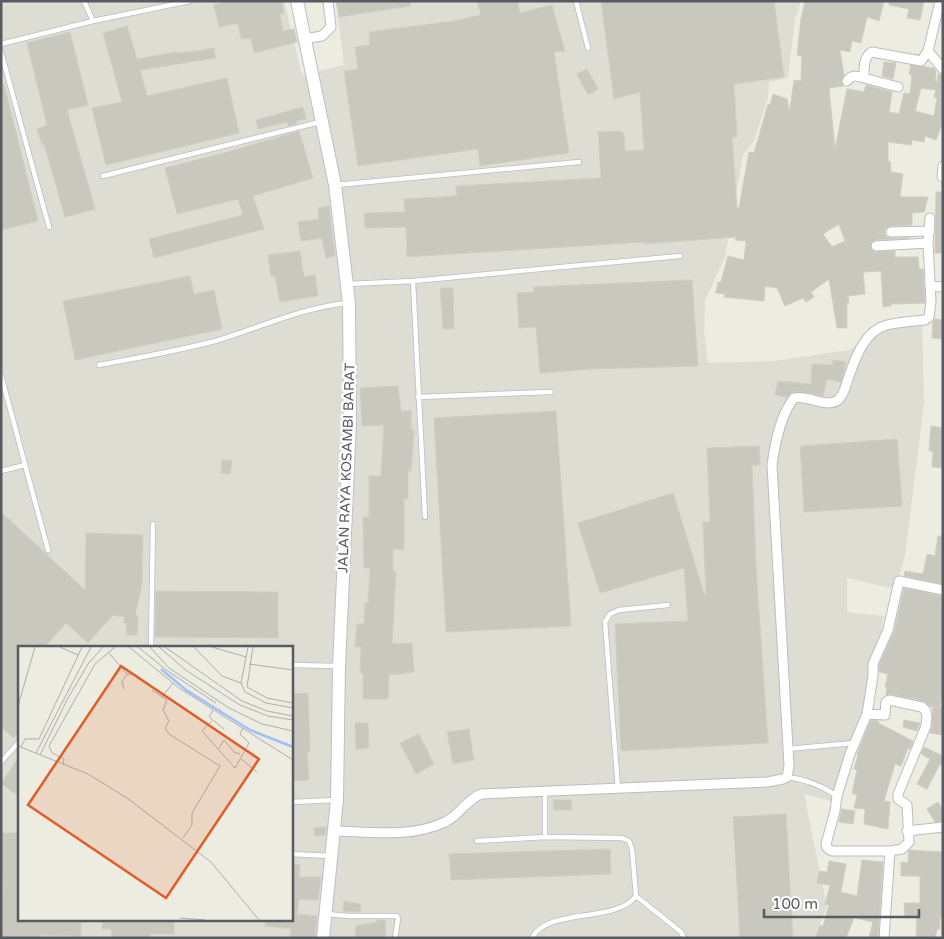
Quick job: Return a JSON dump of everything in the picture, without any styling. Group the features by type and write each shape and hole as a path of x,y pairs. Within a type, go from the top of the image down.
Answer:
{"main road":[{"name":"JALAN RAYA KOSAMBI BARAT","path":"296,1 334,185 349,303 349,441 339,666 337,800 323,938"}],"street":[{"path":"304,39 322,36 331,27 328,1"},
{"path":"864,78 864,64 867,56 872,52 921,61 928,51 940,1"},
{"path":"928,51 943,70"},
{"path":"847,82 851,76 854,76 898,87"},
{"path":"942,177 943,166"},
{"path":"335,831 401,832 423,830 446,822 472,797 481,794 767,782 787,777 788,749 772,464 777,438 794,398 809,398 832,402 841,397 856,358 866,338 873,332 888,324 925,320 930,317 928,243 930,218"},
{"path":"891,232 930,230"},
{"path":"876,246 928,243"},
{"path":"930,286 943,287"},
{"path":"867,714 885,715 886,702 889,700 922,707 926,711 926,726 898,794 898,799 907,805 909,842 906,846 890,850 832,851 827,848 826,844 837,796 854,742 867,714 873,664 888,630 899,581 943,590"},
{"path":"907,831 943,827"},
{"path":"884,938 890,850"}],"lane":[{"path":"84,1 93,21"},
{"path":"1,44 93,21 190,1"},
{"path":"576,1 588,48"},
{"path":"1,52 49,227"},
{"path":"103,176 322,122"},
{"path":"334,185 579,162"},
{"path":"347,284 413,281 680,256"},
{"path":"413,281 424,517"},
{"path":"99,365 186,348 308,311 349,303"},
{"path":"1,375 48,550"},
{"path":"418,397 551,392"},
{"path":"1,471 25,465"},
{"path":"150,646 153,524"},
{"path":"618,788 605,622 610,614 619,610 668,605"},
{"path":"292,665 339,666"},
{"path":"788,749 854,742"},
{"path":"1,762 18,743"},
{"path":"787,777 816,783 834,794"},
{"path":"545,791 545,837"},
{"path":"292,802 337,800"},
{"path":"477,841 545,837 622,838 629,841 632,849 636,896 631,903 620,909 573,917 548,924 540,929 532,938"},
{"path":"292,854 332,856"},
{"path":"636,896 681,932 684,938"},
{"path":"326,914 397,916 395,938"}],"shaded area":[{"path":"1,1 284,1 302,75 344,65 336,1 801,1 795,20 788,78 769,82 768,98 754,141 743,155 725,257 705,301 704,330 708,363 774,361 850,350 881,323 922,319 924,402 905,556 895,589 847,578 847,612 884,616 860,732 839,803 804,794 827,907 814,938 1,938"}],"building":[{"path":"229,1 282,1 284,13 280,14 283,31 294,29 297,42 254,53 251,38 241,39 238,23 219,27 214,5"},
{"path":"336,1 409,1 410,6 339,17"},
{"path":"477,1 517,1 520,13 552,5 565,51 554,52 569,153 480,166 478,149 358,166 344,71 358,69 355,47 370,45 369,32 454,21 481,15"},
{"path":"601,1 774,1 784,77 734,84 737,137 732,137 737,208 739,208 749,152 754,153 768,104 770,105 773,94 787,99 790,109 794,80 801,81 802,56 797,55 805,1 884,1 879,21 867,17 861,43 852,41 850,52 840,50 844,75 841,80 843,86 829,88 835,149 847,89 864,92 866,85 892,92 889,112 899,114 904,93 910,94 912,75 909,74 911,65 934,68 936,71 935,81 937,82 938,74 943,75 943,121 936,140 925,136 924,142 912,140 911,145 888,142 888,162 890,161 891,172 903,174 900,197 928,197 924,212 912,213 912,225 890,226 885,229 885,235 888,238 910,238 875,240 870,246 874,252 895,251 895,257 918,257 919,269 923,269 925,303 891,304 891,306 883,307 881,271 863,272 865,294 848,296 847,328 837,328 829,279 811,292 814,297 806,302 803,298 785,306 777,288 765,286 764,301 724,297 725,294 716,293 728,256 744,260 746,241 735,240 736,237 407,257 406,227 365,228 364,213 405,212 404,199 457,196 456,186 601,178 598,132 622,131 625,151 644,150 640,92 614,99","holes":["921,88 936,90 934,97 937,98 934,116 915,111","839,224 845,241 832,247 823,234"]},
{"path":"889,1 924,1 920,20 907,18 909,9 889,5"},
{"path":"127,26 137,59 214,48 216,58 140,70 147,96 227,78 239,133 106,165 92,108 122,102 103,33"},
{"path":"70,32 88,105 67,110 95,209 65,217 44,144 42,145 37,129 47,125 27,43"},
{"path":"884,62 896,63 893,79 882,76"},
{"path":"587,69 598,89 588,95 577,74"},
{"path":"1,84 4,84 38,221 1,230"},
{"path":"303,107 306,119 296,121 297,124 288,126 287,122 258,129 256,120"},
{"path":"299,131 313,178 253,196 264,229 154,258 149,239 243,215 238,199 177,214 165,168"},
{"path":"936,192 943,192 943,253 935,253"},
{"path":"329,206 335,256 326,258 322,238 301,241 298,222 319,219 318,208"},
{"path":"300,251 304,277 315,275 318,296 280,302 275,276 271,276 268,255"},
{"path":"190,276 194,294 214,290 222,329 75,360 63,301"},
{"path":"692,280 698,366 590,369 540,373 536,327 519,328 517,293 534,292 533,287"},
{"path":"440,288 453,288 454,329 443,329"},
{"path":"935,319 943,320 943,339 932,338 933,322"},
{"path":"833,360 846,362 841,382 827,379 823,396 800,391 792,392 787,397 775,395 778,381 811,384 812,364 832,365"},
{"path":"398,386 401,411 411,411 411,430 414,430 411,471 408,471 408,499 404,499 404,550 393,549 393,571 396,572 392,644 412,643 414,672 389,675 388,699 363,699 363,673 360,673 361,647 355,647 357,624 364,624 365,603 368,603 370,568 364,568 363,517 369,517 369,476 381,476 384,425 362,426 360,388"},
{"path":"556,411 571,626 446,632 434,418"},
{"path":"931,426 943,428 943,468 932,467 933,451 929,451"},
{"path":"897,439 902,506 804,512 800,446"},
{"path":"759,446 760,465 752,465 756,566 768,743 621,751 615,624 688,621 684,568 600,593 578,523 673,493 705,596 703,522 710,522 707,448"},
{"path":"222,460 232,461 230,474 221,473"},
{"path":"1,512 85,590 86,533 143,535 142,584 135,616 138,616 137,635 127,635 124,617 113,615 88,643 66,623 46,646 18,646 18,732 13,738 1,727"},
{"path":"938,536 943,536 943,584 904,576 905,571 923,574 927,554 935,556"},
{"path":"904,588 942,596 943,689 940,708 943,708 943,735 930,733 933,707 939,708 930,706 923,701 890,694 886,695 887,688 885,687 888,674 879,672 879,665 894,632"},
{"path":"156,591 278,592 278,638 155,637"},
{"path":"308,693 310,752 307,753 309,780 292,781 292,694"},
{"path":"871,720 879,721 878,723 913,741 901,766 895,764 884,801 890,802 888,829 864,824 865,809 854,808 857,795 852,793 857,770 854,769 857,754"},
{"path":"904,720 920,723 917,731 903,727"},
{"path":"355,723 368,723 369,748 356,749"},
{"path":"469,729 474,760 453,764 447,732"},
{"path":"419,734 434,764 416,774 400,743"},
{"path":"924,747 943,756 943,765 940,764 927,789 917,784 930,759 921,754"},
{"path":"18,758 18,795 1,784"},
{"path":"553,800 571,800 572,810 554,810"},
{"path":"938,802 943,810 943,821 935,822 927,809"},
{"path":"842,809 855,811 853,824 839,822"},
{"path":"786,814 793,938 740,938 733,817"},
{"path":"326,827 325,835 315,836 314,828"},
{"path":"1,833 18,833 18,922 81,922 81,936 40,935 40,938 2,938 3,878 1,878"},
{"path":"610,849 611,874 451,880 449,854"},
{"path":"909,850 943,852 943,918 940,918 940,929 937,929 935,938 916,938 917,917 905,917 904,903 920,903 920,876 901,876 901,862 908,863"},
{"path":"862,860 883,862 878,938 869,938 873,922 854,918 846,938 815,938 820,925 823,926 829,905 825,904 830,885 817,883 819,871 827,872 829,861 846,864 841,892 857,896"},
{"path":"292,864 300,865 299,877 321,877 318,900 299,899 297,914 317,916 315,938 290,938 291,929 265,926 266,922 292,922"},
{"path":"344,901 361,904 360,912 343,911"},
{"path":"377,920 385,920 386,938 355,938 356,926 377,922"},
{"path":"103,922 174,922 174,934 150,934 150,938 111,938 112,929 102,929"}]}
